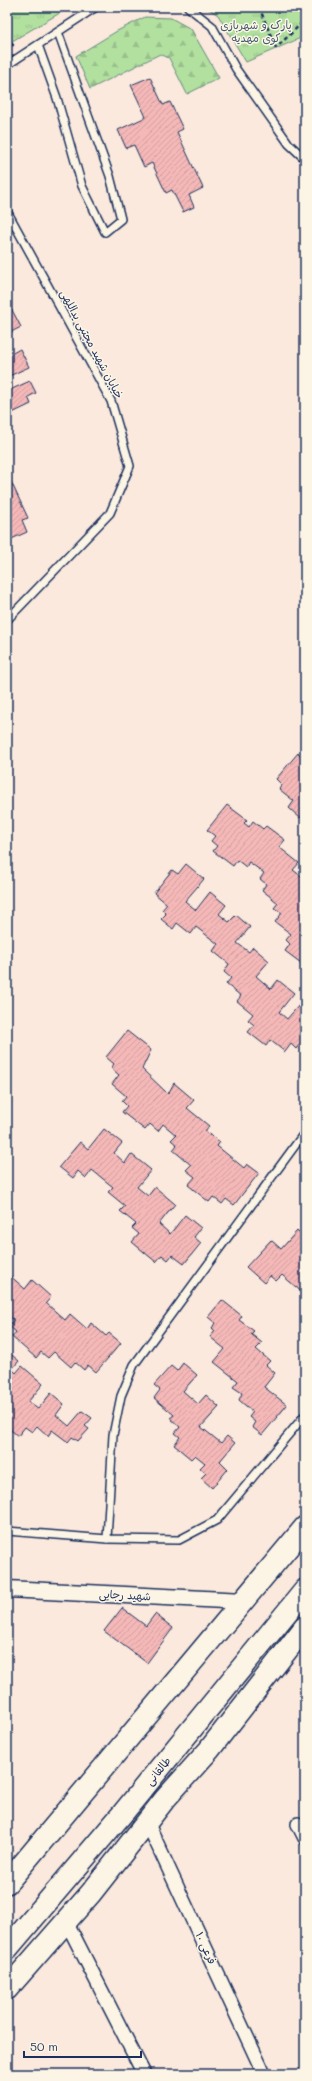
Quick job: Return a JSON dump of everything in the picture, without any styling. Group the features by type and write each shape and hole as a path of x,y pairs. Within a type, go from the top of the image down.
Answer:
{"main road":[{"path":"7,1883 244,1601 305,1526"},
{"name":"طالقانی","path":"7,1948 123,1813 305,1590"},
{"path":"7,1989 209,1750 305,1627"}],"street":[{"name":"شهید رجایی","path":"7,1589 244,1601"},
{"name":"فرعی ۱۰","path":"147,1822 264,2074"},
{"path":"298,1824 305,1838"},
{"path":"66,1921 144,2074"}],"lane":[{"path":"7,65 96,7"},
{"path":"188,7 212,26 236,69 289,144 305,159"},
{"path":"38,45 57,98 82,186 105,232 120,219 110,176 58,32"},
{"name":"خیابان شهید مجتبی یداللهی","path":"7,211 111,401 130,466 110,513 7,620"},
{"path":"107,1539 113,1435 121,1396 134,1365 305,1132"},
{"path":"7,1531 107,1539 179,1540 217,1520 305,1415"}],"path":[{"path":"259,7 276,48 305,20"}],"green space":[{"path":"7,7 70,7 7,44"},
{"name":"پارک و شهربازی کوی مهدیه","path":"206,7 305,7 305,36 246,62 218,15"},
{"path":"145,17 171,18 191,29 219,78 187,94 169,58 160,54 90,89 76,56 117,31"}],"building":[{"path":"150,77 163,105 170,102 183,129 177,132 203,188 189,195 194,207 183,212 172,190 166,193 152,163 144,167 134,145 126,148 118,130 146,117 131,85"},
{"path":"12,310 21,327 7,334 7,312"},
{"path":"7,347 11,354 20,349 29,367 7,377"},
{"path":"7,379 12,389 30,381 36,393 28,397 31,404 8,415"},
{"path":"7,473 28,518 22,520 27,532 7,541"},
{"path":"298,753 304,758 305,757 305,812 300,818 289,808 294,801 279,789 282,785 276,779"},
{"path":"227,805 247,820 244,823 249,827 253,821 263,829 266,826 285,840 279,847 299,863 293,870 305,879 303,882 305,884 305,966 285,951 290,944 286,940 291,934 275,922 282,913 274,908 278,903 262,890 266,884 260,879 264,873 249,862 246,867 237,860 233,866 213,851 217,846 211,841 215,836 207,830"},
{"path":"186,864 204,879 185,901 196,910 210,892 226,905 219,914 229,922 236,915 250,927 237,943 249,952 253,947 269,961 256,976 271,989 278,980 294,993 279,1012 287,1019 300,1004 305,1008 305,1038 296,1049 291,1044 285,1052 270,1040 266,1046 248,1032 254,1025 248,1020 253,1014 237,1001 241,996 226,984 231,978 224,972 229,964 213,951 218,944 196,927 191,934 177,923 173,929 161,919 166,914 162,910 167,904 154,893 172,870 178,874"},
{"path":"127,1031 151,1050 142,1069 168,1094 174,1083 194,1100 187,1108 209,1126 205,1131 220,1142 217,1146 244,1168 247,1164 259,1173 234,1205 226,1199 222,1204 213,1197 209,1202 188,1185 195,1177 186,1170 191,1165 173,1150 177,1145 171,1140 176,1135 163,1124 158,1131 150,1124 145,1130 122,1112 127,1106 122,1101 126,1096 112,1084 119,1075 111,1068 114,1064 106,1057"},
{"path":"104,1129 122,1143 114,1153 125,1163 131,1154 151,1170 137,1187 148,1196 155,1187 175,1204 159,1224 170,1234 185,1215 201,1228 194,1237 201,1243 184,1264 172,1255 168,1260 162,1255 156,1262 132,1242 139,1234 132,1228 136,1224 120,1211 125,1206 108,1192 113,1187 92,1170 86,1178 78,1171 73,1178 59,1167 80,1142 88,1149"},
{"path":"297,1231 305,1239 304,1294 282,1275 276,1281 270,1276 264,1283 246,1267 271,1240 281,1249"},
{"path":"7,1273 25,1289 32,1280 51,1297 46,1303 65,1320 70,1314 87,1329 91,1323 106,1336 109,1333 121,1343 96,1372 88,1365 84,1370 75,1362 71,1367 54,1352 48,1358 41,1352 36,1358 12,1337 16,1332 9,1326 14,1320 7,1314"},
{"path":"222,1300 242,1316 239,1320 254,1331 251,1334 262,1343 256,1349 270,1361 266,1365 275,1373 264,1387 287,1405 262,1435 252,1427 255,1422 249,1417 253,1412 239,1400 242,1393 233,1387 238,1381 214,1362 225,1349 210,1337 215,1331 212,1328 215,1323 208,1317"},
{"path":"7,1351 19,1361 12,1369 16,1373 22,1366 43,1384 28,1402 38,1409 51,1393 64,1404 56,1415 69,1426 82,1411 92,1418 85,1426 89,1429 78,1441 72,1437 68,1442 52,1430 48,1436 37,1426 32,1432 25,1427 18,1436 7,1427 10,1419 7,1417"},
{"path":"183,1363 197,1375 183,1391 198,1404 206,1395 219,1407 201,1427 221,1443 227,1436 235,1443 220,1461 228,1469 212,1488 201,1478 206,1473 200,1468 205,1463 195,1455 191,1459 174,1445 180,1437 175,1433 180,1427 170,1418 174,1415 154,1398 160,1390 154,1385 171,1366 177,1371"},
{"path":"122,1608 146,1626 155,1614 173,1628 147,1663 104,1631"}]}
